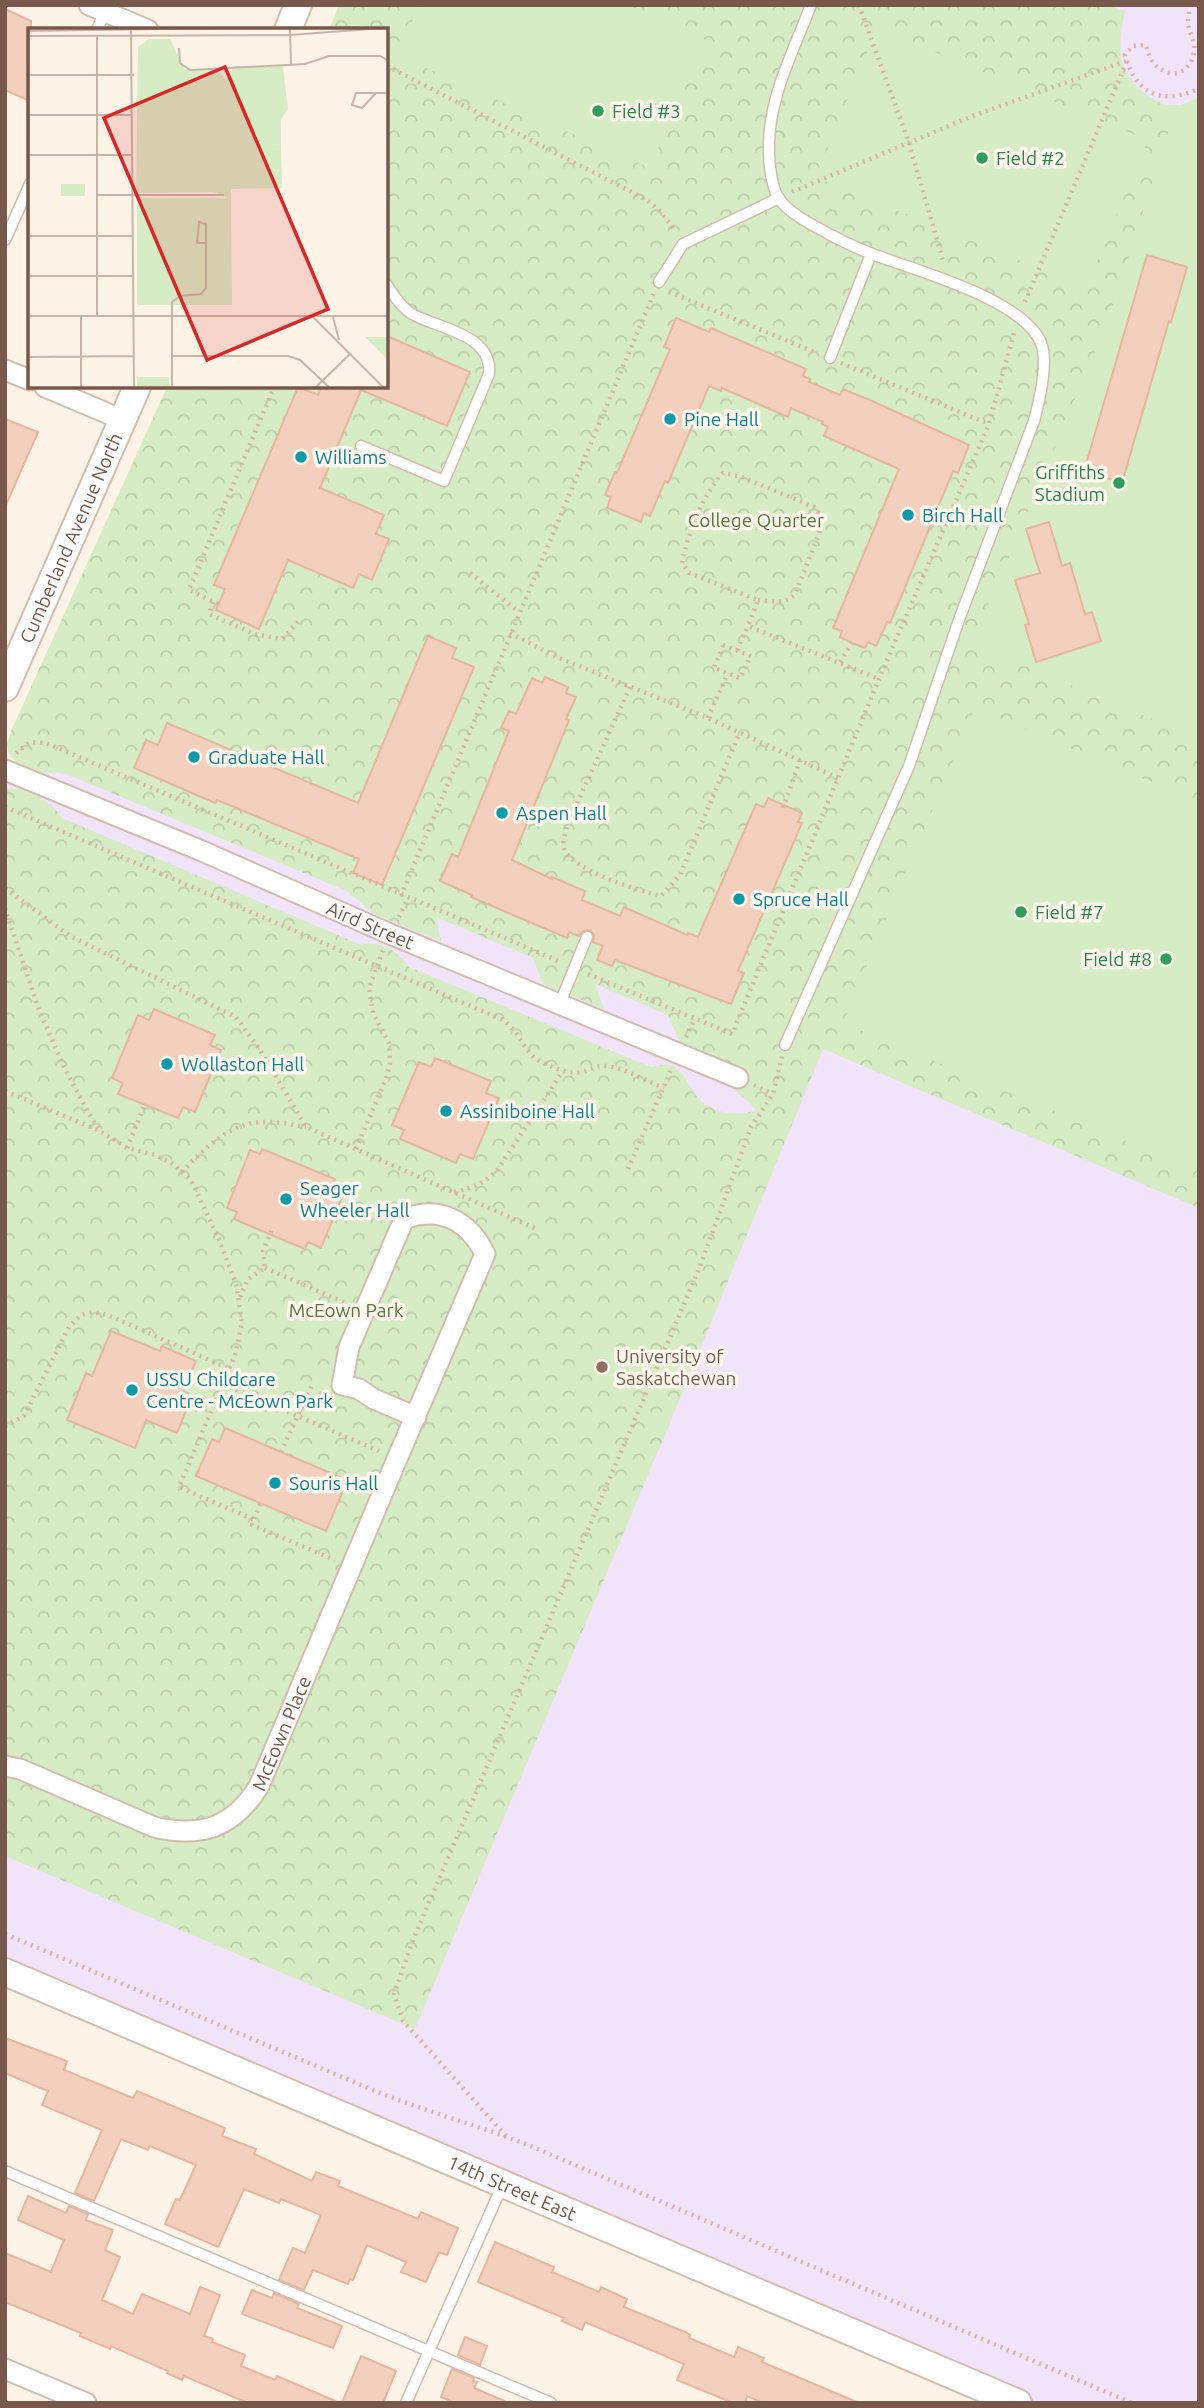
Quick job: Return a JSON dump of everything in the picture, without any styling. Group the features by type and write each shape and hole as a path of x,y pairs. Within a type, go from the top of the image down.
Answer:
{"street":[{"path":"289,28 298,5"},
{"path":"100,13 142,28"},
{"path":"5,370 28,379"},
{"path":"47,388 123,420"},
{"name":"Cumberland Avenue North","path":"5,688 137,388"},
{"name":"Aird Street","path":"10,762 390,934 737,1078"},
{"name":"McEown Place","path":"5,1766 20,1769 154,1827 186,1832 218,1826 230,1819 251,1799 259,1786 397,1458 416,1417 485,1254 466,1226 443,1214 417,1214 404,1219 349,1347 342,1385 359,1389 374,1399 416,1417"},
{"name":"14th Street East","path":"5,1972 1018,2403"},
{"path":"5,2368 86,2403"}],"lane":[{"path":"785,1045 909,766 960,617 1034,421 1042,388 1042,344 1033,330 1018,316 977,293 871,254 812,225 779,198 769,153 773,108 811,5"},
{"path":"5,240 28,188"},
{"path":"659,282 683,244 779,198"},
{"path":"830,358 871,254"},
{"path":"361,446 444,481 489,374 490,363 479,346 470,339 410,313 388,286"},
{"path":"560,1003 587,937"},
{"path":"5,2171 551,2403"},
{"path":"406,2403 504,2183"}],"path":[{"path":"859,5 909,143 950,283"},
{"path":"1191,5 1188,22 1195,46 1191,63 1183,72 1171,75 1158,68 1149,58 1146,45 1133,46 1125,55 1136,80 1148,91 1163,97 1181,96 1196,90 1199,94"},
{"path":"779,198 970,117 1127,61"},
{"path":"10,762 30,743 46,743 401,896 732,1034 879,679 989,424 1018,316 1127,61"},
{"path":"388,67 647,201 661,212 683,244"},
{"path":"401,896 659,282"},
{"path":"274,388 189,590 216,603 209,614 254,634 282,639 300,620"},
{"path":"723,473 742,477 814,507 822,517 819,534 795,594 790,600 782,602 758,600 689,573 682,563 685,548 712,484 723,473"},
{"path":"470,573 519,612"},
{"path":"737,650 758,600"},
{"path":"748,626 879,679"},
{"path":"510,633 559,658 708,718 838,778"},
{"path":"840,662 852,643"},
{"path":"723,645 737,650 751,656 740,678 714,668 723,645"},
{"path":"708,718 728,674"},
{"path":"631,687 569,821 563,845 567,857 579,866 643,892 661,896 680,875 739,734"},
{"path":"783,808 800,760"},
{"path":"5,807 500,1019 512,1025 526,1050 537,1060 564,1071 580,1073 603,1066 616,1068 664,1088"},
{"path":"5,888 70,936 236,1017 260,1050 306,1127"},
{"path":"356,1149 390,1063 389,1044 377,1024 369,988 376,964 408,898"},
{"path":"5,908 35,998 54,1044 100,1132"},
{"path":"628,1168 695,1018"},
{"path":"506,2137 403,2021 394,1994 418,1928 699,1269 751,1127 773,1094 785,1045"},
{"path":"453,1192 473,1188 488,1180 498,1170 564,1071"},
{"path":"5,1091 100,1132 127,1148 155,1155 173,1164 191,1180 232,1271 242,1323 230,1369 179,1487 255,1520"},
{"path":"127,1148 145,1104"},
{"path":"182,1171 210,1143 242,1125 266,1122 306,1127 539,1230"},
{"path":"265,1268 263,1251 273,1227"},
{"path":"239,1298 248,1279 265,1268"},
{"path":"265,1268 365,1311"},
{"path":"5,1426 24,1416 69,1327 81,1315 93,1312 108,1315 230,1369"},
{"path":"223,1384 397,1458"},
{"path":"281,1452 312,1385"},
{"path":"260,1504 253,1525 352,1567"},
{"path":"5,1934 376,2091 506,2137 1132,2403"}],"shaded area":[{"name":"University of Saskatchewan","path":"339,5 1199,5 1199,2403 1018,2403 5,1972 5,784 176,388 388,388 388,28 330,28"}],"green space":[{"name":"University of Saskatchewan","path":"339,5 1106,5 1125,11 1120,42 1124,67 1139,88 1165,105 1170,127 1110,316 984,656 1028,667 1199,738 1199,1208 823,1049 669,1425 415,2029 5,1856 5,789 21,790 38,796 62,818 359,944 382,945 399,955 409,967 651,1067 673,1067 681,1072 700,1100 714,1109 738,1114 755,1111 755,1108 679,1041 668,1015 595,984 604,1009 543,984 533,958 436,917 441,941 374,914 347,891 66,774 29,770 9,754 7,744 11,731 167,388 388,388 388,28 330,28"},
{"name":"Field #3","path":"420,5 628,5 706,40 649,168 397,55"},
{"name":"Field #2","path":"877,28 1148,140 1086,288 816,177"},
{"name":"Griffiths Stadium","path":"1199,98 1199,738 1028,667 984,656 970,649 1110,316 1170,127 1165,105 1181,105"},
{"name":"Field #7","path":"975,708 1199,802 1199,1172 843,1023"}],"building":[{"path":"5,9 31,21 31,28 28,28 28,100 5,90"},
{"path":"1147,255 1187,267 1122,483 1084,471"},
{"path":"676,318 709,332 711,328 806,369 803,376 810,379 809,382 840,395 843,389 969,445 958,473 953,471 890,623 887,622 876,646 868,642 865,648 852,643 840,637 842,631 833,628 899,469 824,436 828,427 822,424 823,422 791,408 788,417 722,388 721,391 709,386 668,483 665,481 650,516 644,513 641,522 607,508 611,497 605,495 670,349 664,347"},
{"name":"Williams","path":"388,336 470,372 447,426 361,390 320,488 384,515 376,534 389,539 372,580 359,574 353,588 288,560 259,629 216,610 225,589 214,585 298,388 318,395 321,388 388,388"},
{"path":"5,419 38,432 5,507"},
{"path":"1049,522 1062,566 1070,563 1085,614 1092,612 1101,641 1036,662 1025,625 1029,624 1015,580 1040,573 1026,529"},
{"name":"Graduate Hall","path":"428,636 456,648 452,658 474,667 382,885 353,873 359,859 134,768 146,740 158,745 167,723 358,803"},
{"path":"545,677 568,687 566,693 576,697 512,860 585,891 582,900 620,916 624,907 687,935 688,933 698,937 756,804 764,807 768,798 802,813 798,822 802,823 738,971 744,973 731,1004 615,960 612,966 597,960 603,946 593,942 594,935 590,930 583,931 579,936 569,932 567,938 440,881 452,854 458,857 509,731 501,728 509,711 516,714 532,678 542,683"},
{"name":"Wollaston Hall","path":"154,1009 215,1035 210,1045 221,1050 195,1112 183,1107 178,1118 118,1094 123,1083 112,1078 138,1015 149,1020"},
{"name":"Assiniboine Hall","path":"435,1058 491,1081 486,1093 499,1098 473,1159 460,1154 456,1163 400,1139 404,1130 392,1125 419,1062 431,1067"},
{"name":"Seager Wheeler Hall","path":"262,1149 335,1179 333,1184 345,1190 321,1248 308,1242 305,1249 234,1219 237,1212 227,1208 250,1150 260,1154"},
{"name":"USSU Childcare Centre - McEown Park","path":"111,1331 160,1351 162,1346 196,1361 179,1402 188,1406 177,1433 146,1420 135,1448 67,1420 86,1373 92,1376"},
{"name":"Souris Hall","path":"225,1428 340,1477 334,1490 342,1493 326,1531 196,1476 212,1439 219,1442"},
{"path":"5,2038 67,2061 64,2070 133,2098 137,2091 225,2128 222,2136 256,2149 254,2154 312,2181 316,2172 340,2181 338,2186 418,2219 421,2212 458,2228 447,2255 439,2252 426,2282 401,2272 406,2262 367,2245 353,2280 350,2279 348,2284 313,2270 304,2290 279,2280 293,2248 305,2253 321,2215 281,2199 279,2203 244,2189 218,2247 165,2224 176,2199 180,2200 196,2165 150,2146 148,2150 121,2139 94,2201 75,2193 102,2130 42,2105 48,2091 5,2073"},
{"path":"28,2196 66,2213 69,2206 88,2214 86,2220 113,2230 105,2250 120,2257 102,2300 133,2314 142,2294 190,2314 200,2287 220,2295 204,2336 245,2355 241,2366 275,2380 277,2376 340,2403 248,2403 184,2376 182,2380 167,2373 168,2371 111,2346 110,2349 80,2336 81,2333 5,2302 5,2253 51,2272 64,2240 18,2220"},
{"path":"495,2242 554,2267 552,2272 599,2292 601,2287 627,2299 624,2307 685,2332 690,2335 689,2338 734,2357 738,2347 764,2358 762,2362 859,2403 763,2403 747,2396 745,2403 733,2403 677,2380 684,2364 585,2322 582,2330 562,2321 564,2318 478,2282"},
{"path":"252,2290 272,2298 274,2293 299,2304 297,2308 342,2326 333,2348 242,2314"},
{"path":"465,2337 487,2346 480,2365 458,2355"},
{"path":"361,2356 396,2371 383,2403 342,2403"},
{"path":"452,2369 474,2378 473,2381 477,2382 474,2388 509,2403 455,2403 441,2397"}],"place":[{"name":"Field #3","path":"598,111"},
{"name":"Field #2","path":"982,158"},
{"name":"Pine Hall","path":"670,419"},
{"name":"Williams","path":"301,457"},
{"name":"Griffiths Stadium","path":"1119,483"},
{"name":"Birch Hall","path":"908,515"},
{"name":"Graduate Hall","path":"194,757"},
{"name":"Aspen Hall","path":"502,813"},
{"name":"Spruce Hall","path":"739,899"},
{"name":"Field #7","path":"1021,912"},
{"name":"Field #8","path":"1166,959"},
{"name":"Wollaston Hall","path":"167,1064"},
{"name":"Assiniboine Hall","path":"446,1111"},
{"name":"Seager Wheeler Hall","path":"286,1199"},
{"name":"University of Saskatchewan","path":"602,1367"},
{"name":"USSU Childcare Centre - McEown Park","path":"132,1390"},
{"name":"Souris Hall","path":"275,1483"}],"park label":[{"name":"College Quarter","path":"756,520"},
{"name":"McEown Park","path":"346,1310"}]}
